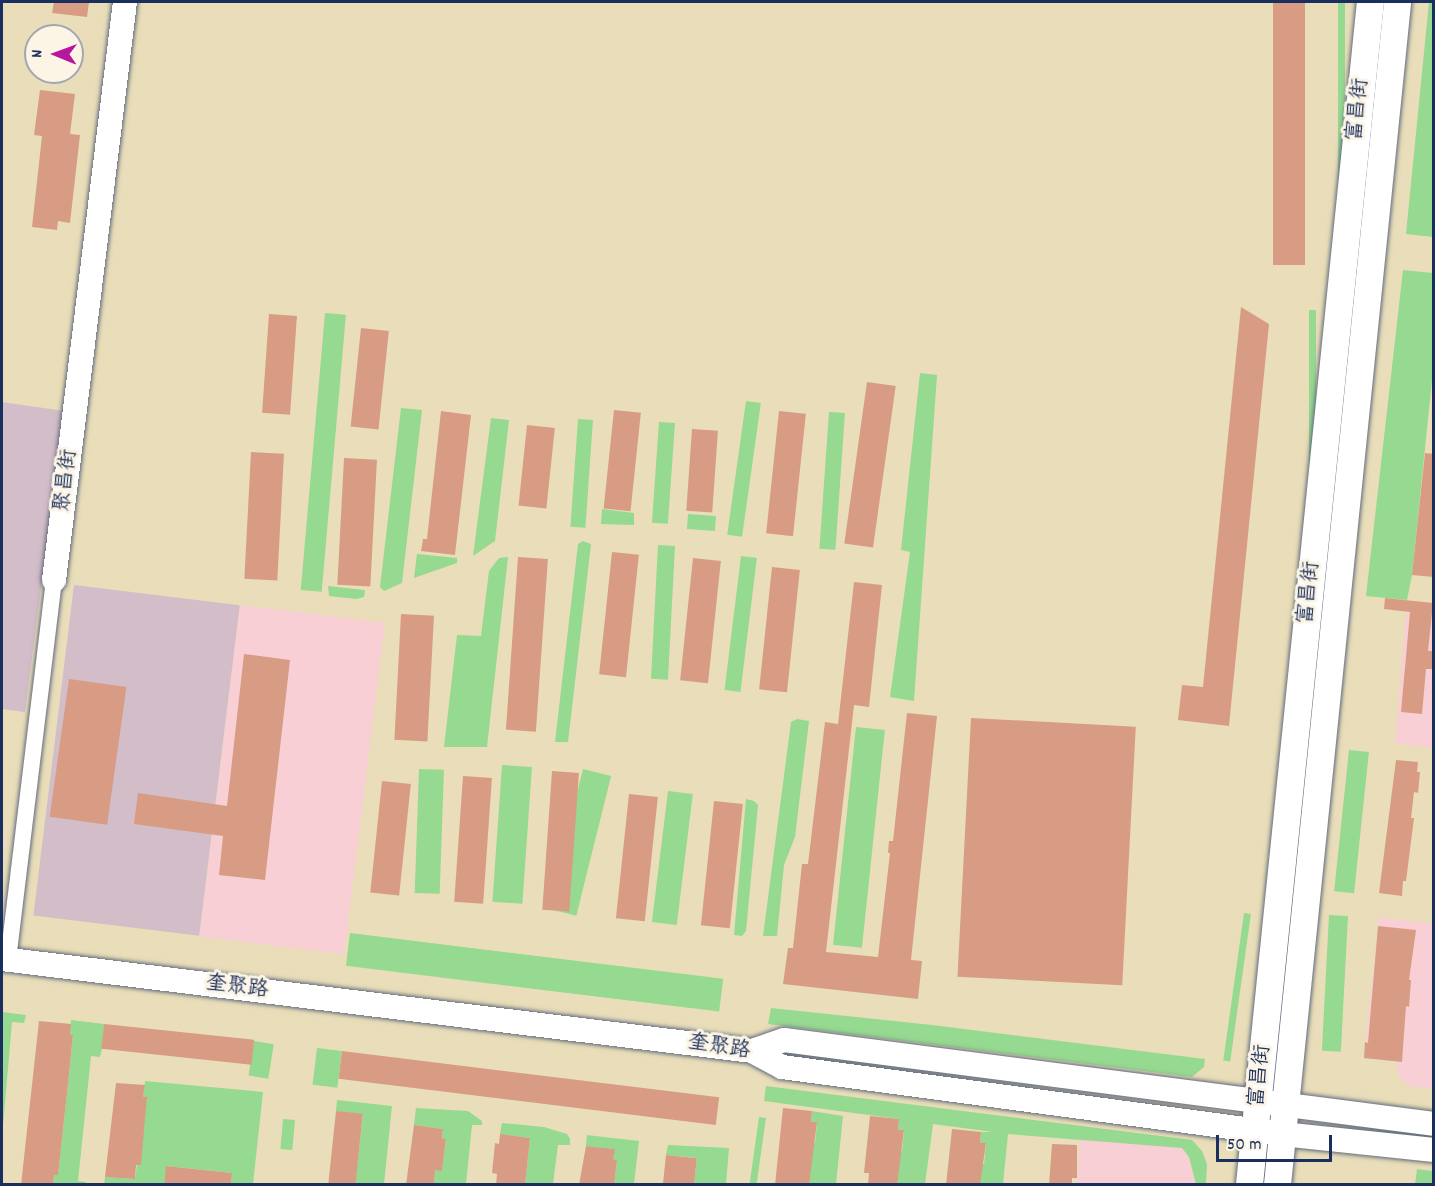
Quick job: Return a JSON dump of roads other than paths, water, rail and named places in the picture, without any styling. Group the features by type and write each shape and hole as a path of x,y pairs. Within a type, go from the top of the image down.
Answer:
{"main road":[{"name":"富昌街","path":"1250,1185 1370,2"},
{"name":"富昌街","path":"1277,1185 1397,2"}],"street":[{"name":"聚昌街","path":"5,959 125,2"},
{"name":"奎聚路","path":"5,959 752,1051 782,1067 1282,1134 1434,1150"},
{"path":"752,1051 784,1040 1434,1124"}]}
